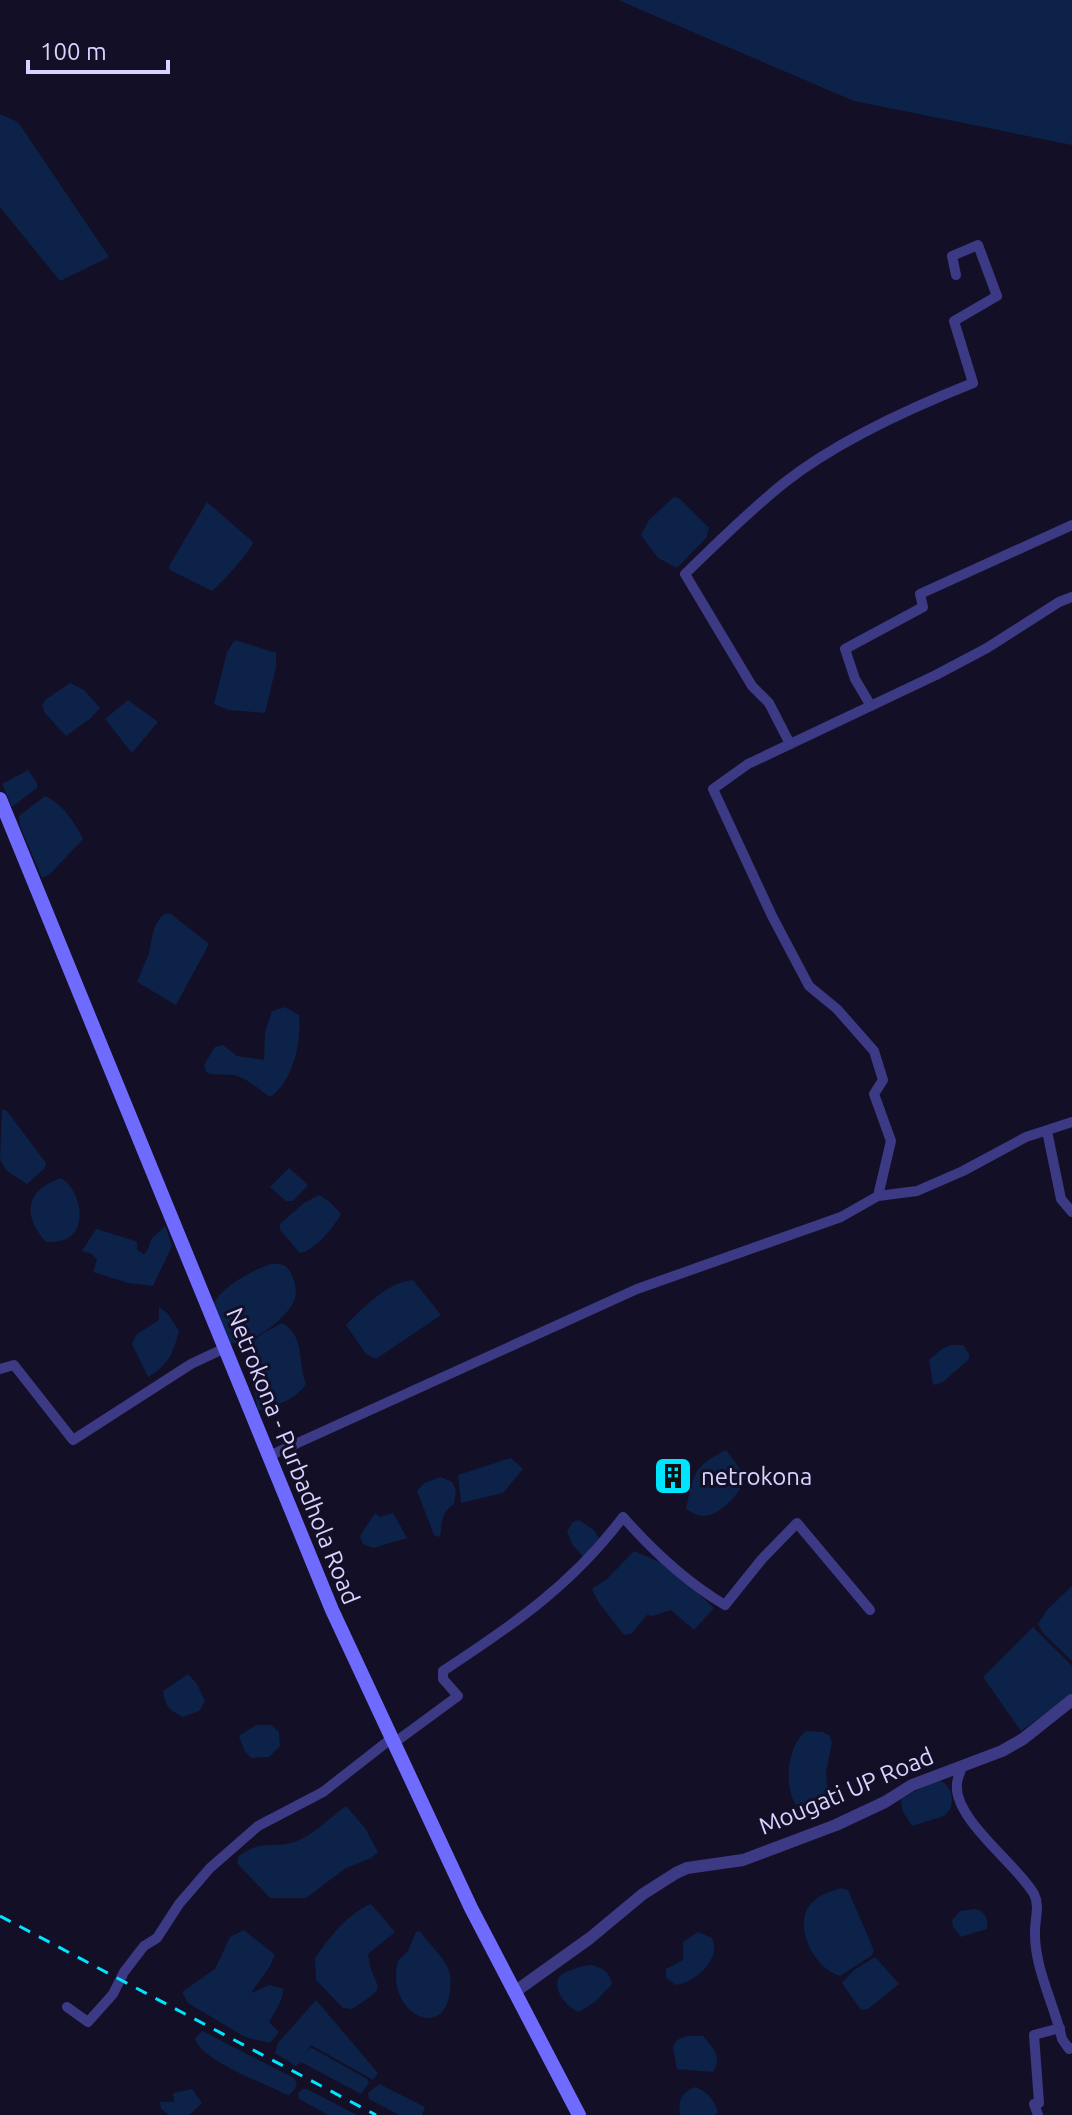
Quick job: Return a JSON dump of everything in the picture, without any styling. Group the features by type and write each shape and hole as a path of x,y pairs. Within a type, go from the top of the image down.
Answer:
{"main road":[{"name":"Netrokona - Purbadhola Road","path":"0,799 332,1610 471,1908 579,2115"}],"street":[{"path":"790,744 769,703 752,686 685,574 796,475 886,422 973,383 954,321 997,296 978,245 952,256 956,275"},
{"path":"871,706 855,679 845,649 923,607 920,594 1072,525"},
{"path":"878,1196 891,1141 874,1094 883,1080 874,1051 837,1009 809,986 772,916 713,789 748,764 974,655 1072,597"},
{"path":"269,1456 637,1289 841,1217 878,1196 917,1191 963,1171 1026,1137 1072,1122"},
{"path":"1047,1131 1061,1199 1072,1212"},
{"path":"0,1369 14,1365 73,1440 191,1364 225,1348"},
{"path":"67,2007 88,2022 113,1994 124,1972 144,1946 157,1938 179,1904 210,1868 258,1826 323,1792 458,1696 443,1679 443,1671 550,1597 623,1517 667,1562 703,1592 725,1605 762,1559 797,1523 870,1610"},
{"name":"Mougati UP Road","path":"516,1991 643,1894 676,1873 687,1868 743,1860 836,1825 885,1802 912,1785 1002,1751 1023,1739 1072,1700"},
{"path":"962,1766 957,1784 959,1800 992,1847 1034,1895 1037,1904 1035,1947 1066,2046 1072,2048"},
{"path":"1038,2115 1034,2104 1039,2103 1034,2035 1060,2028"}],"water":[{"path":"618,0 1072,0 1072,145 854,101"},
{"path":"0,114 18,122 109,257 60,281 0,207"},
{"path":"674,497 680,499 709,528 706,538 677,568 658,558 641,535 649,520"},
{"path":"207,502 253,542 212,591 170,570 169,566"},
{"path":"235,640 276,653 276,667 265,713 228,710 214,704 227,652"},
{"path":"70,683 84,690 100,708 66,736 42,706 45,700"},
{"path":"128,700 158,722 132,753 105,719"},
{"path":"28,770 37,788 12,807 2,784"},
{"path":"45,796 63,809 83,839 50,874 42,878 20,826 19,816"},
{"path":"166,913 209,944 176,1005 137,982 155,927"},
{"path":"285,1007 299,1015 297,1049 285,1082 270,1097 240,1077 206,1072 204,1065 215,1047 223,1045 237,1056 264,1060 265,1032 272,1011"},
{"path":"2,1109 7,1111 46,1163 45,1168 27,1184 7,1171 0,1160"},
{"path":"289,1168 308,1185 293,1201 286,1201 270,1187"},
{"path":"61,1178 76,1197 79,1222 68,1238 46,1242 33,1222 31,1204 40,1189"},
{"path":"319,1195 341,1214 329,1232 300,1253 280,1230 280,1224 304,1203"},
{"path":"165,1225 172,1246 153,1286 128,1283 93,1272 97,1260 92,1254 82,1251 96,1229 137,1242 137,1250 144,1254 151,1240"},
{"path":"270,1264 287,1267 292,1275 296,1295 291,1307 276,1323 257,1336 247,1341 229,1343 213,1305 230,1285"},
{"path":"413,1280 441,1315 376,1359 366,1354 346,1325 385,1291"},
{"path":"159,1307 168,1314 179,1331 169,1358 148,1377 132,1344 137,1334 159,1320"},
{"path":"282,1323 290,1328 298,1342 306,1384 291,1398 257,1411 249,1346 259,1336"},
{"path":"951,1345 963,1345 969,1359 943,1382 933,1385 929,1360"},
{"path":"726,1450 746,1477 739,1491 713,1514 698,1515 686,1509 696,1473 707,1461"},
{"path":"511,1458 523,1469 503,1493 461,1503 458,1475"},
{"path":"441,1477 452,1482 456,1490 454,1504 443,1518 440,1537 434,1535 417,1491 424,1483"},
{"path":"375,1513 380,1517 393,1513 407,1538 373,1548 363,1544 360,1536"},
{"path":"579,1520 595,1531 600,1541 584,1558 572,1544 567,1531 573,1522"},
{"path":"634,1551 667,1565 714,1608 694,1630 671,1610 647,1615 631,1634 624,1635 599,1603 592,1589 607,1579"},
{"path":"1072,1586 1072,1661 1043,1633 1038,1624 1047,1610"},
{"path":"1033,1627 1072,1666 1072,1695 1021,1731 983,1677"},
{"path":"188,1674 205,1701 199,1711 183,1717 168,1707 163,1691"},
{"path":"256,1725 271,1725 279,1732 280,1746 269,1757 251,1758 244,1750 239,1736"},
{"path":"806,1731 823,1732 830,1736 832,1742 826,1773 828,1797 815,1808 803,1812 791,1795 789,1772 794,1748"},
{"path":"937,1779 950,1790 951,1808 944,1816 912,1826 902,1810 901,1799"},
{"path":"346,1806 365,1828 378,1852 346,1868 306,1898 270,1898 237,1863 238,1857 254,1847 290,1843 305,1837"},
{"path":"842,1888 848,1890 874,1951 840,1976 825,1968 813,1954 806,1937 804,1920 812,1902"},
{"path":"371,1904 395,1932 368,1954 377,1990 352,2009 343,2008 316,1980 315,1958 347,1920"},
{"path":"975,1909 986,1916 987,1929 961,1937 952,1920 960,1911"},
{"path":"244,1930 275,1955 251,1993 269,1985 284,1989 269,2022 279,2032 270,2043 245,2037 188,2003 182,1992 215,1969 230,1937"},
{"path":"420,1931 444,1961 450,1978 446,2006 438,2015 428,2018 417,2015 407,2007 396,1979 398,1961 408,1951 416,1932"},
{"path":"698,1932 712,1938 713,1954 699,1974 676,1985 666,1978 666,1969 683,1960 683,1942"},
{"path":"875,1957 899,1984 868,2009 861,2010 842,1983 854,1970"},
{"path":"591,1965 605,1971 612,1984 596,2001 579,2012 562,1997 557,1981 566,1972"},
{"path":"316,2000 378,2073 373,2080 311,2045 304,2055 310,2048 314,2049 367,2079 369,2083 361,2094 301,2062 296,2066 275,2053 278,2043"},
{"path":"202,2031 294,2078 297,2083 295,2089 289,2095 285,2094 220,2062 199,2046 195,2038"},
{"path":"686,2036 703,2036 716,2053 713,2072 677,2069 673,2047 677,2040"},
{"path":"379,2084 425,2107 422,2115 399,2115 369,2099 368,2093"},
{"path":"695,2087 712,2100 718,2112 715,2115 680,2115 682,2098"},
{"path":"192,2089 202,2103 189,2115 169,2115 161,2109 160,2102 174,2102 173,2093"},
{"path":"302,2089 357,2115 328,2115 299,2099"}],"railway":[{"path":"0,1916 376,2115"}],"place":[{"name":"netrokona","path":"673,1476"}]}
